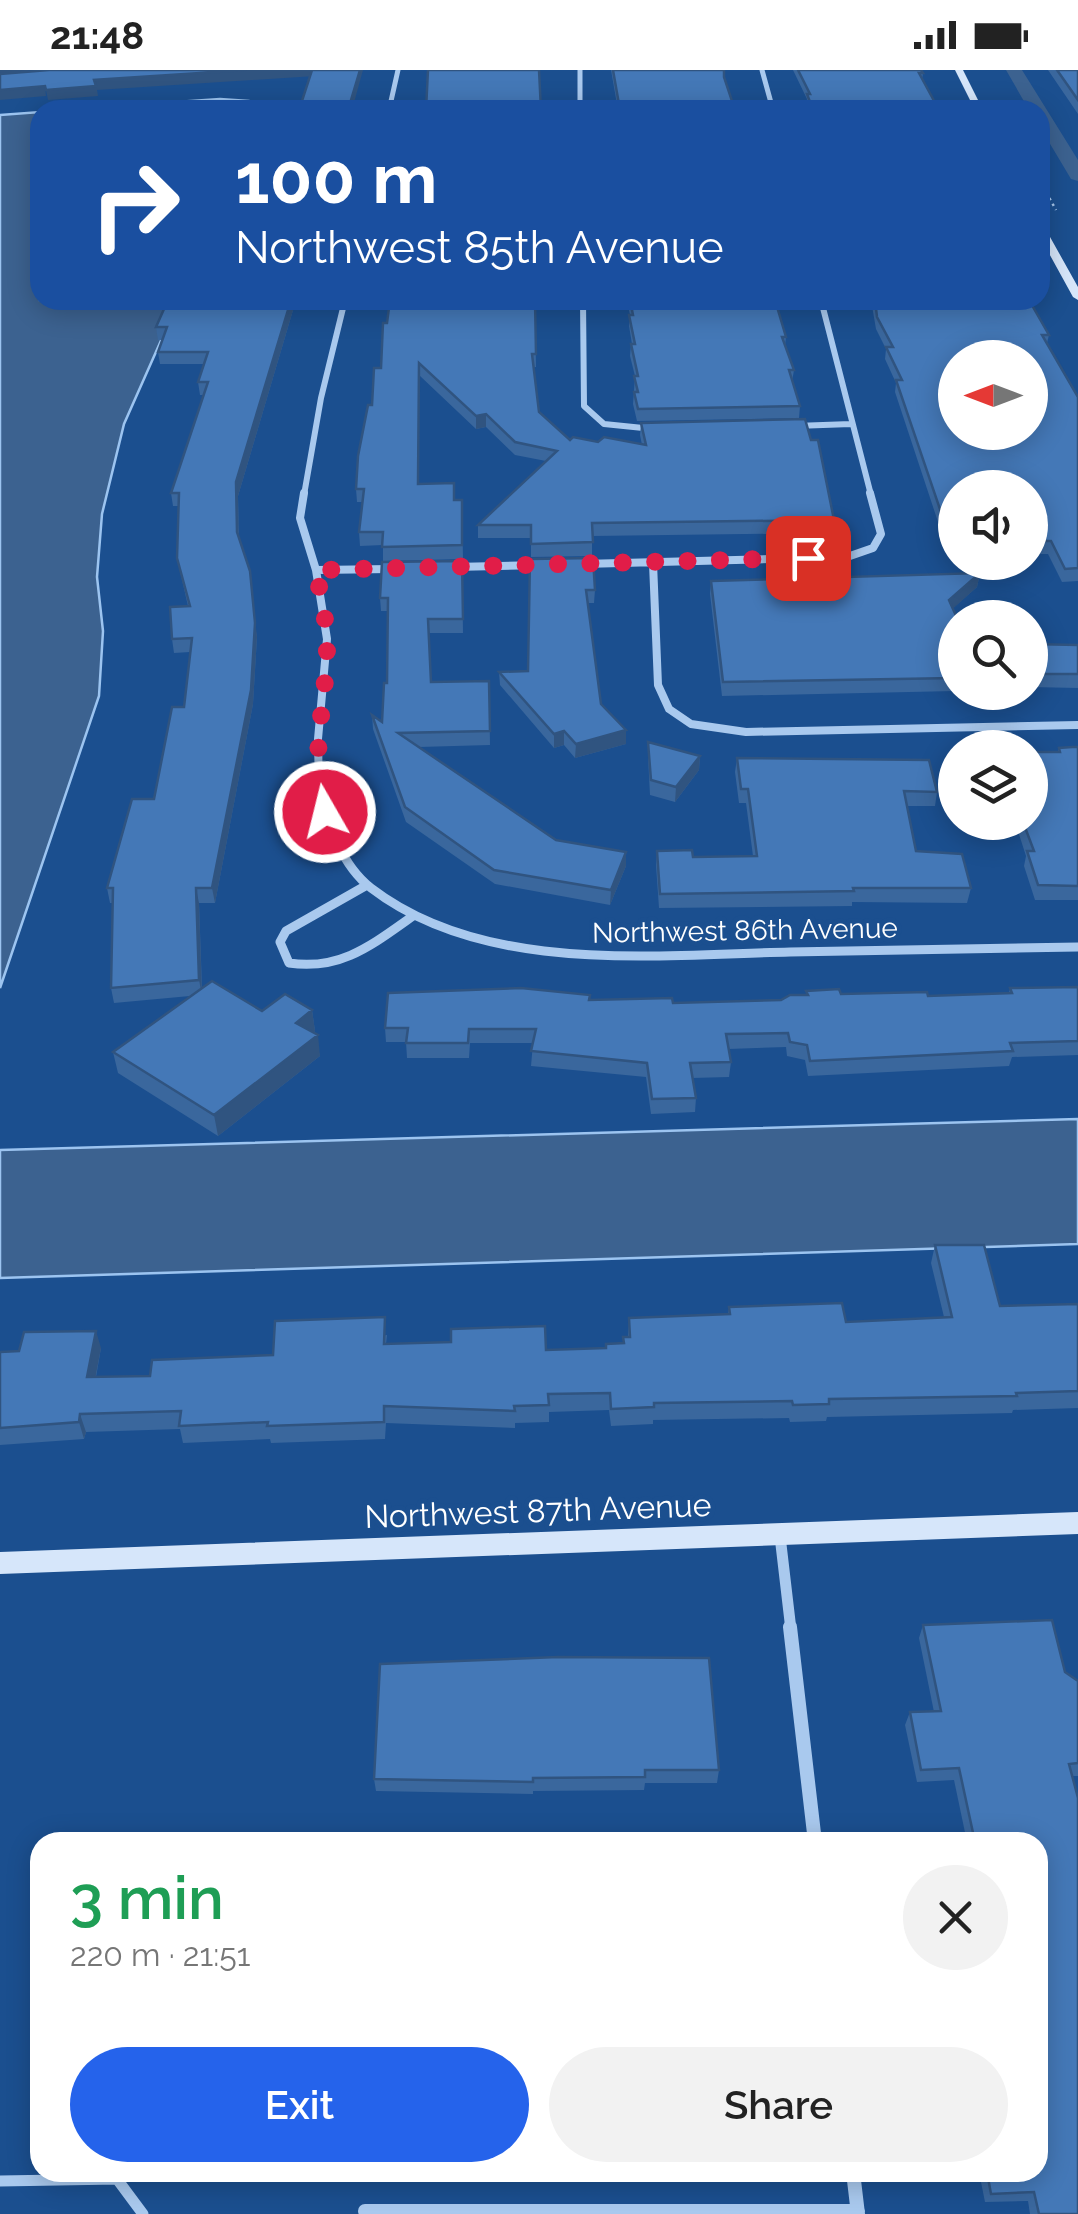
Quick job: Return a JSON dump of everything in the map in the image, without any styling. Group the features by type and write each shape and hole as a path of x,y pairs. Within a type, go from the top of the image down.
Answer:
{"street":[{"path":"391,100 398,70"},
{"path":"580,70 580,100"},
{"path":"762,70 770,100"},
{"path":"959,70 973,100"},
{"path":"1050,246 1078,297"},
{"path":"342,310 300,518 316,570 327,639 318,788 332,835 367,885 286,931 280,942 290,964 312,969 340,965 413,916"},
{"path":"583,310 584,406 596,422 663,428"},
{"path":"574,565 847,556 873,548 881,534 823,310"},
{"path":"776,426 851,424"},
{"path":"653,563 658,684 669,709 690,724 746,732 1078,726"},
{"path":"435,568 554,565"},
{"path":"316,570 396,568"},
{"name":"Northwest 86th Avenue","path":"367,885 413,916 490,941 584,956 1078,946"},
{"name":"Northwest 87th Avenue","path":"0,1562 1078,1523"},
{"path":"780,1534 814,1832"},
{"path":"366,2211 858,2212 854,2182"}],"lane":[{"path":"0,2181 30,2180"},
{"path":"119,2182 143,2214"}],"water":[{"path":"30,113 30,310 175,310 124,424 102,514 97,577 103,631 99,696 0,988 0,115"},
{"path":"1078,1119 1078,1244 0,1278 0,1150"}],"building":[{"path":"49,70 246,70 94,80 96,86 0,90 0,74"},
{"path":"312,70 360,70 351,100 302,100"},
{"path":"428,70 539,70 540,100 426,100"},
{"path":"613,70 724,70 732,100 618,100"},
{"path":"798,70 921,70 923,73 919,73 934,100 809,100"},
{"path":"1057,70 1078,70 1078,100"},
{"path":"164,310 288,310 236,482 237,532 250,571 255,623 251,690 212,888 196,888 199,980 111,988 113,888 107,888 132,799 154,799 172,707 184,707 192,638 172,639 170,607 190,606 177,558 179,493 171,493 208,382 198,382 208,352 158,352 167,327 156,327"},
{"path":"389,310 535,310 536,354 532,354 539,412 570,440 573,437 598,442 604,437 646,445 641,423 805,419 811,440 818,440 834,520 592,523 593,542 531,544 531,525 478,525 557,451 515,442 486,414 476,416 419,363 418,484 454,483 454,500 462,500 462,545 382,547 383,532 359,532 364,489 356,489 358,456 368,405 372,405 374,368 381,368 383,323 387,323"},
{"path":"632,310 778,310 800,406 638,409 634,376 638,376 631,344 635,344 629,315 633,315"},
{"path":"876,310 1035,310 1049,335 1042,335 1045,340 938,340 938,450 1048,450 1048,345 1078,397 1078,568 1065,569 1048,541 1048,470 938,470 938,503 896,380 902,380 886,347 893,347"},
{"path":"593,558 595,590 586,590 601,704 626,730 576,744 564,731 554,734 499,672 528,671 530,559"},
{"path":"462,561 463,619 428,619 431,682 489,681 490,731 398,733 556,840 626,852 611,890 494,870 405,807 372,715 382,722 387,683 388,598 380,598 382,562"},
{"path":"938,574 938,580 972,580 949,600 938,600 938,678 723,682 711,581"},
{"path":"1048,644 1078,645 1078,674 1048,674"},
{"path":"648,742 700,756 676,787 651,780"},
{"path":"1078,747 1078,886 1038,885 1027,851 1034,851 1030,840 1048,840 1048,752 1060,752 1059,748"},
{"path":"737,758 929,760 937,792 904,791 916,851 962,854 971,888 660,894 657,851 692,850 693,857 757,856 748,789 741,789"},
{"path":"212,981 262,1011 285,994 312,1010 296,1023 318,1035 214,1115 113,1052"},
{"path":"1078,987 1078,1041 1010,1043 1013,1051 810,1061 807,1045 790,1042 788,1033 726,1034 731,1062 690,1063 696,1098 652,1099 647,1063 531,1051 536,1029 469,1029 468,1043 406,1043 408,1028 385,1028 388,993 521,988 590,995 589,1000 672,998 673,1003 781,1000 790,995 808,995 806,991 839,989 841,994 927,992 928,996 1012,993 1010,988"},
{"path":"935,1245 984,1245 1000,1306 1078,1304 1078,1391 1016,1393 1017,1396 829,1399 829,1404 654,1403 654,1407 611,1409 610,1393 548,1394 549,1405 514,1406 515,1411 384,1406 384,1422 179,1426 181,1411 80,1414 79,1422 0,1428 0,1352 19,1351 24,1332 96,1331 87,1377 150,1376 152,1360 273,1355 275,1321 385,1317 384,1344 451,1342 451,1329 545,1326 546,1350 606,1348 606,1344 624,1343 623,1337 630,1337 629,1318 730,1314 729,1307 842,1303 846,1322 952,1317"},
{"path":"1052,1620 1065,1672 1078,1681 1078,1763 1069,1764 1078,1798 1078,2214 1039,2214 1034,2192 991,2194 989,2182 1048,2182 1048,1832 973,1832 959,1768 921,1770 910,1712 941,1711 923,1625"},
{"path":"558,1657 709,1658 719,1770 645,1770 645,1777 533,1778 533,1782 374,1779 380,1664"}],"waterway":[{"path":"1014,70 1032,100"},
{"path":"1050,129 1078,175"}],"route":[{"path":"325,812 318,788 318,738 327,639 316,570 808,558"}]}
